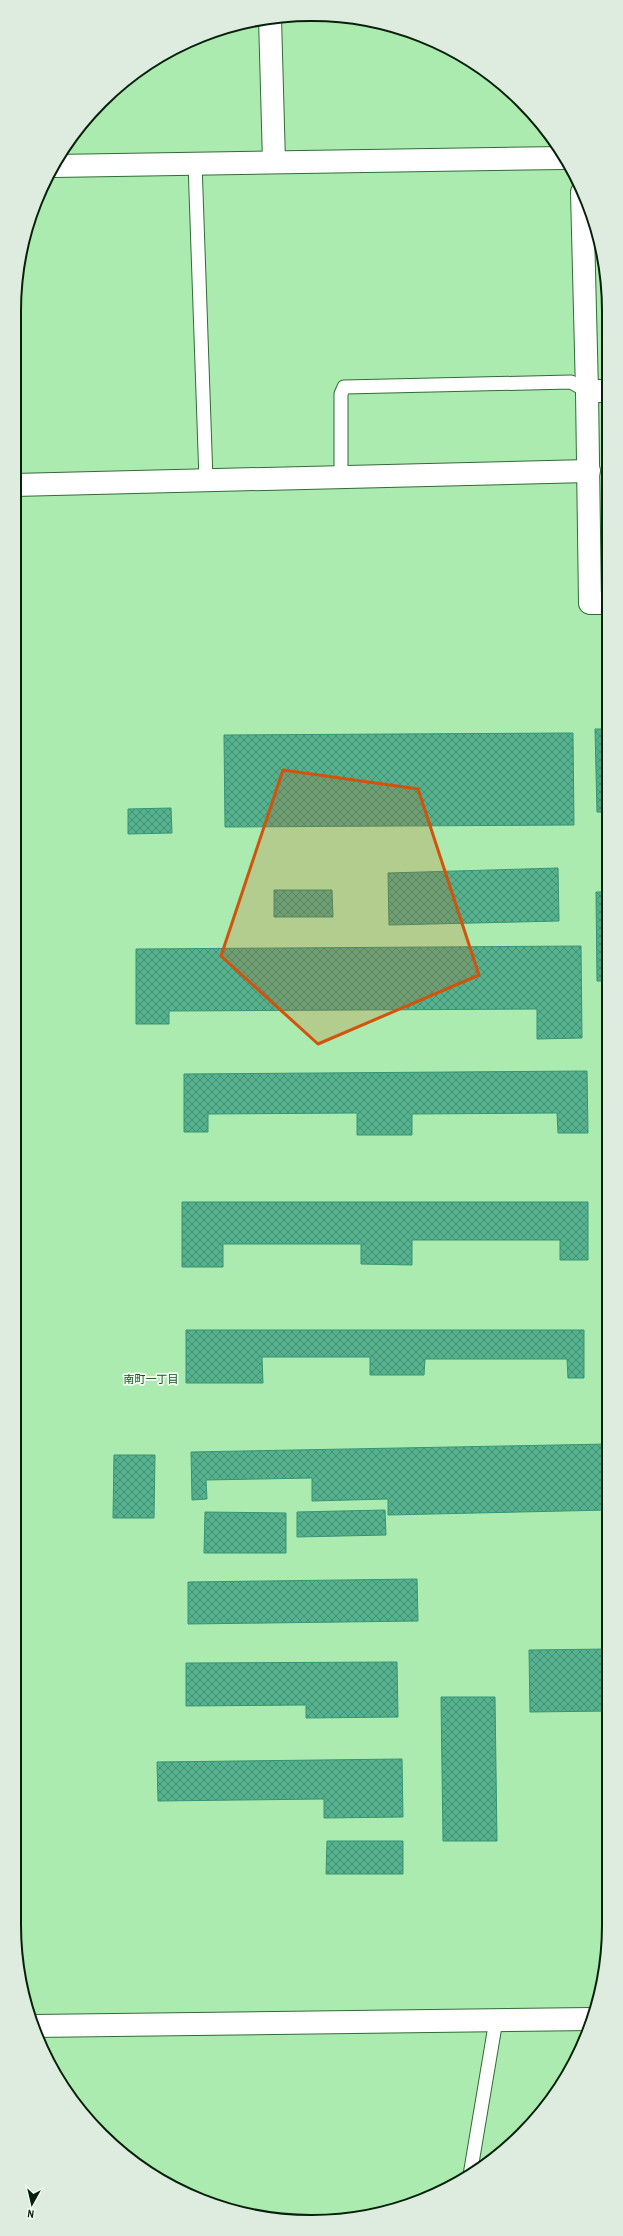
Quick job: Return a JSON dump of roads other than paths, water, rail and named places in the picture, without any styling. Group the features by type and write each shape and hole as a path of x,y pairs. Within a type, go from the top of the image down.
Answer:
{"street":[{"path":"270,24 274,162"},
{"path":"60,166 558,158"},
{"path":"583,208 597,391 589,471 590,603 602,603"},
{"path":"21,485 589,471"},
{"path":"39,2026 587,2019"}],"lane":[{"path":"195,163 206,480"},
{"path":"341,477 341,394 344,387 571,382 597,391"},
{"path":"471,2167 496,2020"}],"district":[{"name":"南町一丁目","path":"151,1379"}]}
